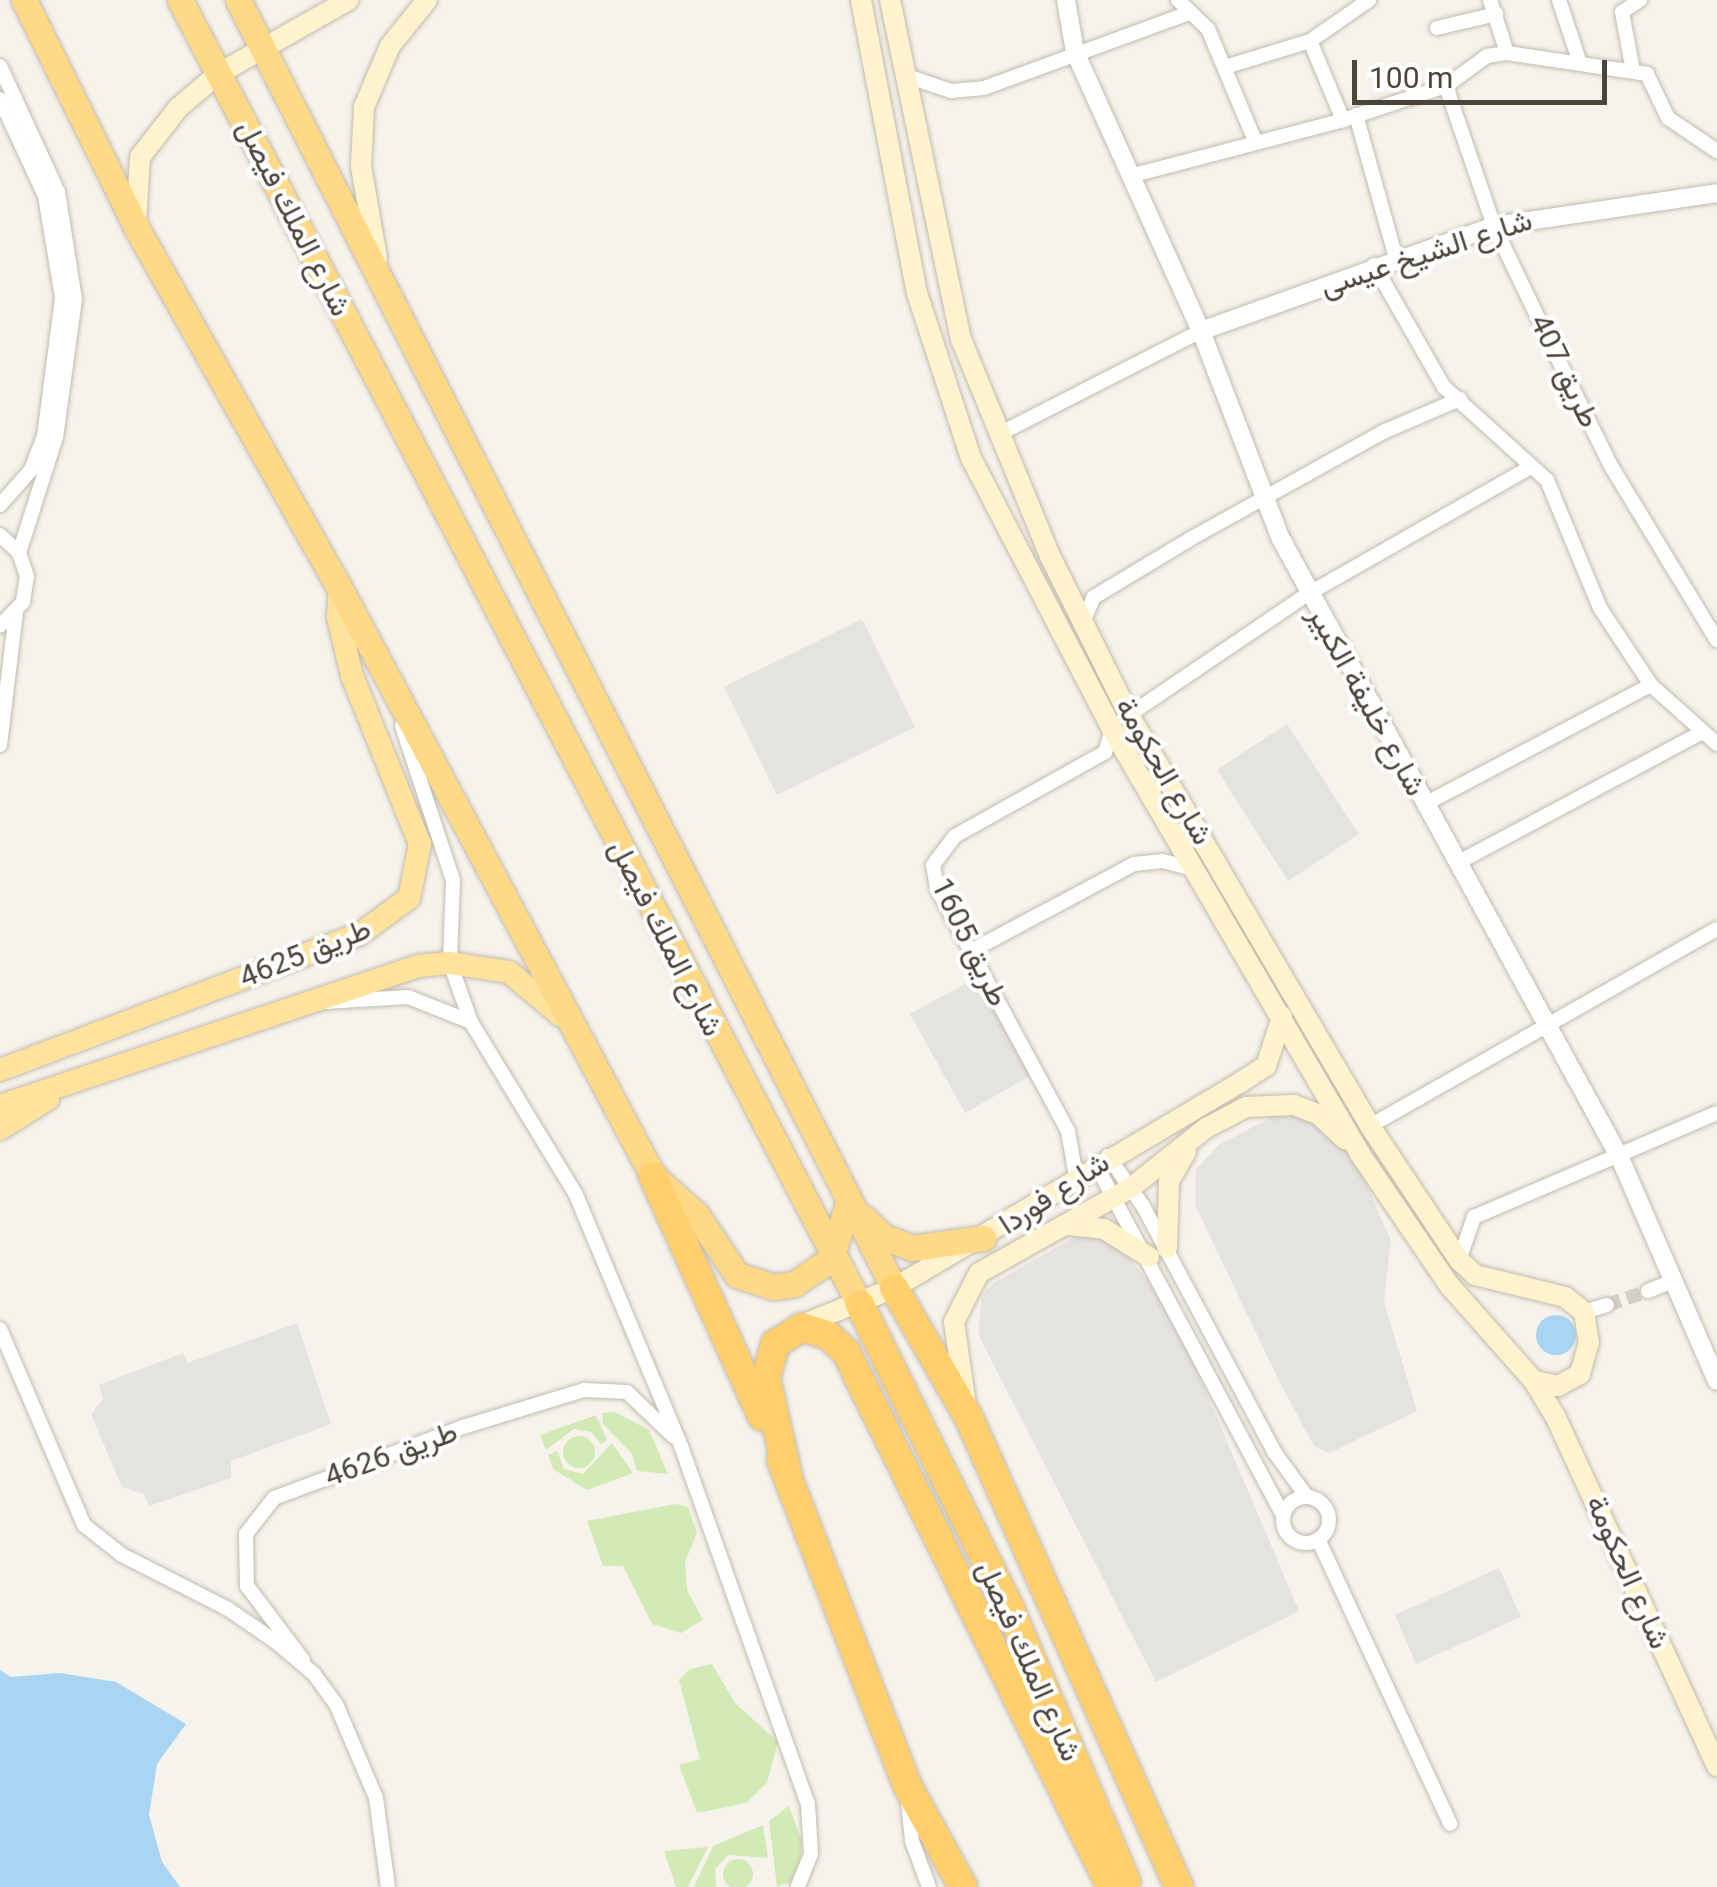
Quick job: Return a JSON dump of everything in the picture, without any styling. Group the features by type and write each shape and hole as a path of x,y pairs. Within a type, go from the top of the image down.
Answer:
{"highway":[{"path":"24,0 136,227 340,589 393,698 653,1176 788,1476 907,1785 963,1887"},
{"name":"شارع الملك فيصل","path":"180,0 831,1259 860,1305 1010,1609 1128,1887"},
{"name":"شارع الملك فيصل","path":"238,0 848,1203 968,1416 1179,1887"},
{"path":"653,1176 696,1214 738,1275 756,1284 794,1284 831,1259 848,1203 884,1237 912,1248 983,1238"},
{"path":"788,1476 766,1378 768,1356 789,1330 816,1329 846,1352 1112,1887"}],"main road":[{"path":"136,227 140,157 178,108 218,74 348,0"},
{"path":"382,280 361,166 364,107 390,46 426,0"},
{"name":"شارع الحكومة","path":"860,0 909,257 949,396 972,458 1112,730 1360,1154 1449,1285 1534,1381 1614,1536 1717,1767"},
{"name":"شارع الحكومة","path":"890,0 961,338 997,435 1082,626 1129,715 1370,1126 1459,1260 1475,1275 1565,1297 1584,1312"},
{"name":"طريق 4625","path":"7,1065 360,934 409,898 420,844 348,662 340,589"},
{"name":"طريق 4625","path":"0,1106 396,970 450,963 483,965 525,980 549,1000 602,1076"},
{"name":"شارع فوردا","path":"789,1330 860,1305 894,1288 983,1238 1102,1160 1266,1066 1282,1017"},
{"path":"0,1129 75,1080"},
{"name":"شارع فوردا","path":"968,1416 954,1322 978,1272 1124,1192 1206,1128 1246,1107 1294,1105 1318,1114 1360,1154"},
{"path":"1060,1227 1093,1225 1158,1253 1169,1181 1206,1128"},
{"path":"1534,1381 1558,1386 1580,1374 1589,1342 1584,1312"}],"street":[{"name":"شارع خليفة الكبير","path":"1066,0 1075,52 1134,175 1201,331 1270,498 1280,536 1308,594 1620,1158 1717,1382"},
{"path":"1178,0 1208,29 1255,140"},
{"path":"1225,66 1310,41 1368,0"},
{"path":"1559,0 1580,63"},
{"path":"1634,71 1622,12 1640,0"},
{"path":"1437,28 1493,7 1507,53"},
{"path":"904,75 967,92 1189,13"},
{"path":"1310,41 1350,118 1396,258"},
{"path":"1134,175 1350,118 1446,86 1487,56 1507,53 1649,76 1668,118 1717,151"},
{"path":"0,66 58,192 74,299 56,437 19,552 26,589 16,613 0,745"},
{"name":"طريق 407","path":"1446,86 1494,226 1611,466 1717,640"},
{"path":"0,99 45,196 62,298 44,436 32,470 0,504"},
{"name":"شارع الشيخ عيسى","path":"1201,331 1374,265 1494,226 1717,193"},
{"path":"1374,265 1412,340 1460,399 1547,480 1600,608 1651,685 1699,734 1717,744"},
{"path":"997,435 1201,331"},
{"path":"1082,626 1094,597 1383,432 1460,399"},
{"path":"1129,715 1308,594 1531,467"},
{"path":"0,535 19,552"},
{"path":"0,626 16,613"},
{"path":"1425,804 1651,685"},
{"name":"طريق 4626","path":"393,698 453,880 450,963 472,1022 576,1195 681,1446 811,1816 812,1854 798,1887"},
{"name":"طريق 1605","path":"1076,1176 1068,1132 932,876 939,849 1098,757 1112,730"},
{"path":"1459,862 1699,734"},
{"path":"971,951 1134,864 1162,861 1193,869"},
{"path":"1370,1126 1546,1020 1717,929"},
{"path":"312,1000 408,997 472,1022"},
{"path":"1459,1260 1474,1217 1620,1158 1717,1113"},
{"path":"1102,1160 1275,1453 1307,1497 1326,1510 1320,1538 1450,1824"},
{"path":"1158,1253 1295,1540 1320,1538"},
{"path":"1648,1290 1673,1281"},
{"path":"1584,1312 1607,1306"},
{"name":"طريق 4626","path":"0,1328 84,1524 122,1555 228,1609 306,1666"},
{"name":"طريق 4626","path":"388,1887 376,1798 336,1704 247,1586 246,1534 274,1498 462,1427 584,1390 627,1392 646,1404 681,1446"},
{"path":"1284,1516 1294,1500 1307,1497"},
{"path":"907,1785 912,1841 929,1887"}],"green space":[{"path":"615,1412 649,1430 668,1474 637,1471 632,1454 603,1424 602,1413"},
{"path":"596,1415 607,1440 601,1444 591,1432 574,1429 546,1450 540,1435"},
{"path":"579,1436 590,1441 595,1452 590,1463 579,1468 568,1463 563,1452 568,1441"},
{"path":"612,1443 633,1473 587,1490 553,1469 548,1455 557,1451 564,1469 583,1474"},
{"path":"675,1504 688,1507 697,1533 685,1562 687,1590 703,1620 681,1633 652,1624 623,1566 603,1566 587,1521"},
{"path":"712,1664 735,1703 778,1742 767,1783 746,1803 697,1813 679,1765 700,1759 679,1680 690,1669"},
{"path":"789,1806 802,1842 800,1860 790,1882 777,1887 769,1821"},
{"path":"763,1825 768,1858 728,1855 715,1869 716,1887 694,1887 713,1846"},
{"path":"708,1847 688,1887 676,1887 664,1851"},
{"path":"738,1859 749,1863 753,1874 749,1885 738,1889 727,1885 723,1874 727,1863"}],"shaded area":[{"path":"862,619 915,727 777,795 724,687"},
{"path":"1287,724 1359,834 1288,881 1217,770"},
{"path":"981,975 1035,1073 965,1113 910,1014"},
{"path":"1276,1115 1310,1118 1345,1135 1391,1241 1384,1302 1417,1411 1329,1453 1314,1446 1195,1205 1196,1169 1220,1144"},
{"path":"1080,1234 1115,1238 1174,1317 1299,1611 1156,1682 978,1334 982,1296 992,1284"},
{"path":"297,1323 331,1424 231,1461 231,1478 149,1506 144,1494 122,1487 91,1414 103,1399 99,1385 183,1353 187,1363"},
{"path":"1499,1568 1521,1617 1416,1664 1395,1615"}],"water":[{"path":"1556,1315 1570,1321 1576,1335 1570,1349 1556,1355 1542,1349 1536,1335 1542,1321"},
{"path":"0,1670 11,1677 60,1673 116,1682 186,1724 157,1764 149,1815 162,1862 180,1887 0,1887"}],"tunnel":[{"path":"1607,1305 1648,1291"}]}
